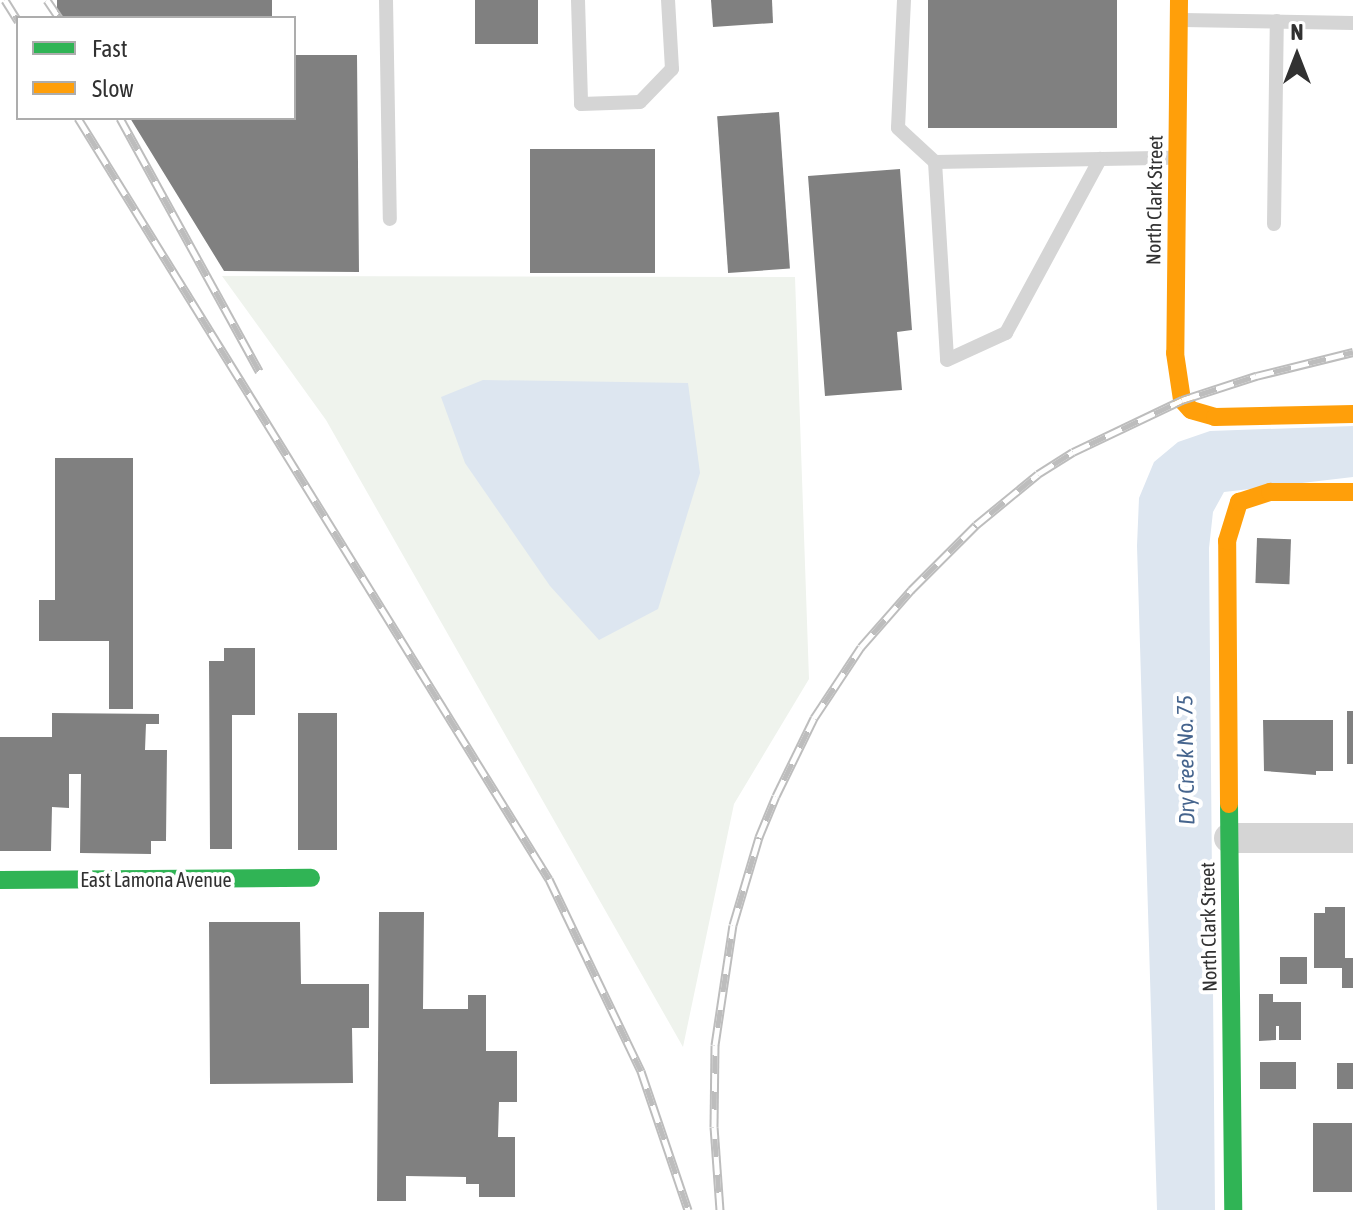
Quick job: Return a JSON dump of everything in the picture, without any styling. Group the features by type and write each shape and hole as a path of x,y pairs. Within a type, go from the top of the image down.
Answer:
{"street":[{"name":"North Clark Street","path":"1179,0 1175,353 1182,400 1191,410 1215,417 1353,414"},
{"name":"North Clark Street","path":"1233,1210 1227,541 1239,502 1270,492 1353,492"},
{"path":"1229,838 1353,838"},
{"name":"East Lamona Avenue","path":"0,880 311,878"}],"lane":[{"path":"386,0 390,219"},
{"path":"578,0 581,104 640,102 672,69 668,0"},
{"path":"904,0 898,128 935,162 1177,157"},
{"path":"1178,20 1353,23"},
{"path":"1274,224 1277,21"},
{"path":"935,162 947,360 1006,333 1100,159"}],"shaded area":[{"path":"222,276 795,277 809,679 734,804 683,1047 326,420"}],"water":[{"path":"483,380 688,383 700,473 658,609 599,640 550,586 465,463 441,397"},
{"name":"Dry Creek No. 75","path":"1353,426 1353,477 1224,492 1213,512 1209,548 1215,1210 1157,1210 1137,546 1139,498 1154,462 1178,442 1210,431"}],"building":[{"path":"57,0 272,0 272,16 57,16"},
{"path":"475,0 538,0 538,44 475,44"},
{"path":"711,0 772,0 773,23 713,27"},
{"path":"928,0 1117,0 1117,128 928,128"},
{"path":"296,55 357,55 359,272 224,271 131,120 296,120"},
{"path":"779,112 790,269 728,273 717,116"},
{"path":"530,149 655,149 655,273 530,273"},
{"path":"900,169 912,330 897,332 902,390 825,396 808,176"},
{"path":"55,458 133,458 133,709 109,709 109,641 39,641 39,600 55,600"},
{"path":"1257,538 1291,539 1289,584 1255,583"},
{"path":"224,648 255,648 255,715 232,715 232,849 210,849 209,661 224,661"},
{"path":"1347,711 1353,711 1353,764 1347,764"},
{"path":"52,713 159,714 159,724 146,724 145,750 167,750 166,841 151,841 151,854 80,853 81,774 69,774 69,808 52,807 51,851 0,851 0,737 52,737"},
{"path":"298,713 337,713 337,850 298,850"},
{"path":"1263,720 1333,720 1333,771 1316,771 1316,775 1264,771"},
{"path":"1325,907 1345,907 1345,958 1353,958 1353,988 1342,988 1342,968 1314,968 1314,913 1325,913"},
{"path":"379,912 424,912 423,1009 468,1009 468,995 486,995 486,1051 517,1051 517,1102 499,1102 498,1137 515,1137 515,1197 479,1197 479,1184 466,1184 466,1177 406,1176 406,1201 377,1201"},
{"path":"209,922 300,922 301,984 369,984 369,1028 352,1028 353,1083 210,1084"},
{"path":"1280,957 1307,957 1307,984 1280,984"},
{"path":"1259,994 1273,994 1273,1002 1301,1002 1301,1040 1279,1040 1279,1026 1276,1026 1276,1040 1259,1041"},
{"path":"1260,1062 1296,1062 1296,1089 1260,1089"},
{"path":"1337,1063 1353,1063 1353,1089 1337,1089"},
{"path":"1313,1123 1352,1123 1352,1192 1313,1192"}],"railway":[{"path":"5,0 16,18"},
{"path":"47,0 58,16"},
{"path":"79,120 549,879 641,1071 688,1210"},
{"path":"121,120 259,371"},
{"path":"720,1210 714,1127 715,1045 733,925 759,837 776,796 814,718 861,647 911,590 976,525 1038,474 1073,452 1182,400 1256,376 1353,352"}],"traffic: fast":[{"path":"1229,804 1233,1210"},
{"path":"0,880 311,878"}],"traffic: slow":[{"path":"1179,0 1175,353 1182,400 1191,410 1215,417 1353,414"},
{"path":"1229,804 1227,541 1239,502 1270,492 1353,492"}]}
